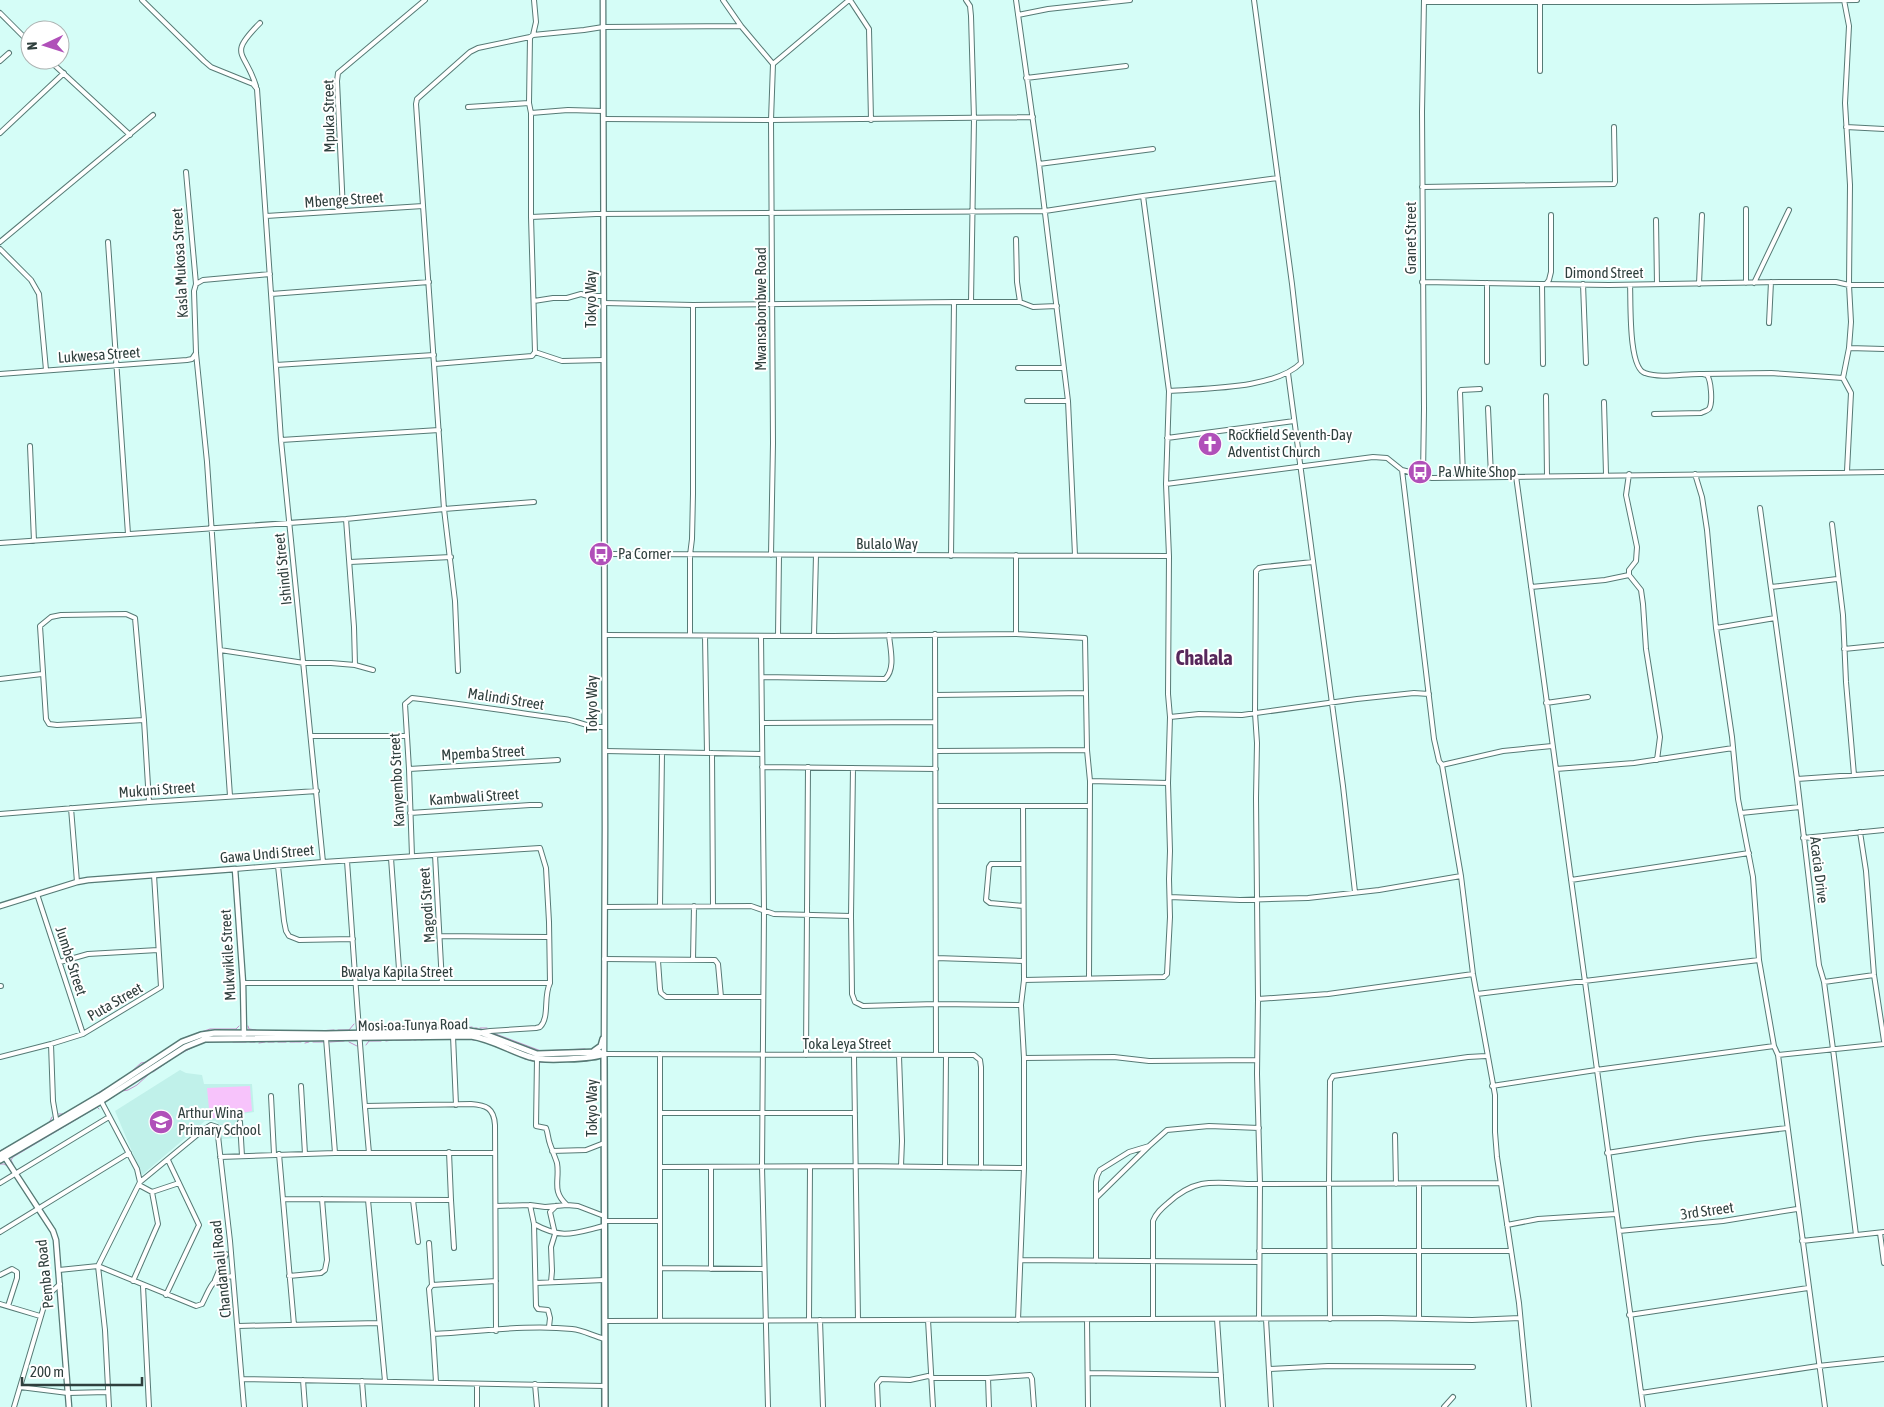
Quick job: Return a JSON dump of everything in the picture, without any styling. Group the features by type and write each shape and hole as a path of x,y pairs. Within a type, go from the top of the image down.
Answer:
{"main road":[{"name":"Mosi-oa-Tunya Road","path":"2,1156 100,1099 188,1039 215,1033 244,1036 326,1038 454,1030 481,1035 537,1054 591,1052 604,1054"},
{"name":"Mosi-oa-Tunya Road","path":"244,1036 481,1035 537,1058 587,1057 604,1054"},
{"path":"591,1052 601,1046 604,1039"},
{"name":"Tokyo Way","path":"604,1054 605,1407"},
{"path":"587,1057 597,1060 604,1067"}],"street":[{"path":"142,0 211,67 256,86"},
{"name":"Mpuka Street","path":"343,211 338,73 425,0"},
{"path":"435,364 532,356 535,352 531,217 531,112 528,102 531,36 536,22 534,0"},
{"name":"Tokyo Way","path":"603,0 604,1054"},
{"path":"723,0 741,26 773,64 849,0 869,29 871,120"},
{"path":"966,0 970,6 972,16 974,119 972,302"},
{"path":"1016,0 1033,117 1068,401 1075,555"},
{"path":"1018,15 1130,0"},
{"path":"1169,390 1270,380 1288,372 1300,364 1301,360 1254,0"},
{"path":"1844,0 1849,40 1845,103 1850,192 1849,285 1851,315 1850,348 1843,378 1851,393 1848,471"},
{"path":"1424,1 1857,0"},
{"name":"Granet Street","path":"1423,476 1422,187 1424,1"},
{"path":"1540,1 1540,70"},
{"path":"0,13 20,33"},
{"name":"Ishindi Street","path":"260,23 246,36 241,48 241,54 256,86 282,440 323,862"},
{"path":"458,671 451,557 444,509 417,99 474,50 531,36 603,27 741,26"},
{"path":"0,61 10,52"},
{"name":"Mwansabombwe Road","path":"771,555 773,64"},
{"path":"1026,78 1126,66"},
{"path":"62,70 130,135"},
{"path":"0,133 64,72"},
{"path":"468,107 528,102"},
{"path":"531,112 603,111"},
{"path":"0,242 153,114"},
{"path":"603,119 871,120 1033,117"},
{"path":"1846,127 1884,129"},
{"path":"1422,187 1614,184 1614,128"},
{"path":"1039,164 1153,149"},
{"name":"Kasla Mukosa Street","path":"186,172 196,284 194,291 196,353 207,462 230,796"},
{"path":"531,217 604,214 1045,211 1278,178"},
{"path":"1024,980 1166,976 1170,897 1168,783 1170,717 1168,694 1166,484 1169,390 1143,196"},
{"name":"Mbenge Street","path":"266,216 423,206"},
{"path":"1746,209 1746,283"},
{"path":"1754,283 1789,210"},
{"path":"1699,284 1702,215"},
{"path":"1543,364 1544,284 1549,280 1551,272 1551,216"},
{"path":"1656,220 1657,284"},
{"path":"1016,239 1017,282 1020,302"},
{"path":"108,242 128,534"},
{"path":"0,249 32,280 39,294 46,370"},
{"path":"196,284 203,280 270,274"},
{"path":"271,294 429,282"},
{"name":"Dimond Street","path":"1422,282 1630,285 1836,282 1849,285"},
{"path":"1769,323 1771,282"},
{"path":"1487,283 1487,362"},
{"path":"1583,284 1586,363"},
{"path":"1630,285 1634,354 1638,368 1642,372 1651,375 1771,374 1843,378"},
{"path":"1849,285 1884,285"},
{"path":"534,301 567,298 581,294 604,296"},
{"path":"951,556 954,302"},
{"path":"604,304 694,306 1020,302 1033,307 1057,306"},
{"path":"690,636 694,306"},
{"path":"1850,348 1884,349"},
{"path":"535,352 562,361 604,360"},
{"name":"Lukwesa Street","path":"0,374 187,360 196,353"},
{"path":"276,365 434,355"},
{"path":"1018,368 1064,368"},
{"path":"1288,372 1343,786 1355,892"},
{"path":"1654,414 1701,413 1707,411 1711,406 1710,382 1707,375 1703,374"},
{"path":"1462,476 1460,392 1461,390 1480,388"},
{"path":"1546,396 1546,476"},
{"path":"1027,401 1068,401"},
{"path":"1604,402 1606,474"},
{"path":"1488,408 1490,476"},
{"path":"1167,438 1294,421"},
{"path":"282,440 439,430"},
{"path":"30,446 34,541"},
{"path":"1166,484 1373,457 1387,458 1402,470 1432,478 1606,474 1884,472"},
{"path":"1402,470 1434,739 1439,761 1442,765 1461,876 1473,974 1486,1056 1495,1095 1495,1132 1520,1318 1529,1407"},
{"path":"1629,474 1626,494 1637,546 1636,561 1629,570 1629,575 1640,590 1643,604 1646,650 1660,737 1658,760"},
{"path":"1695,474 1702,497 1707,530 1716,628 1732,737 1740,814 1753,877 1759,960 1774,1046 1778,1055 1797,1209 1825,1407"},
{"path":"1516,476 1643,1407"},
{"path":"0,543 346,519 534,502"},
{"name":"Acacia Drive","path":"1760,508 1797,780 1819,965 1824,982 1833,1049 1856,1235"},
{"path":"346,519 355,641 355,666"},
{"path":"1832,524 1837,579 1843,615 1854,775"},
{"name":"Bulalo Way","path":"604,554 1168,556"},
{"path":"778,636 779,555"},
{"path":"814,636 816,555"},
{"path":"1016,555 1016,634"},
{"path":"350,562 451,557"},
{"path":"1259,1319 1260,1184 1257,1060 1257,743 1255,713 1256,571 1264,567 1312,562"},
{"path":"1531,587 1605,580 1629,575"},
{"path":"1771,587 1837,579"},
{"path":"144,720 57,726 49,724 46,719 39,628 45,620 61,615 130,614 136,621 144,720 149,802"},
{"path":"1716,628 1775,618"},
{"path":"935,634 936,1055"},
{"path":"605,635 814,636 1016,634 1085,638 1087,750 1090,782 1089,978"},
{"path":"762,677 885,679 890,675 891,668 889,635"},
{"path":"705,636 710,753 713,906"},
{"path":"761,636 764,911 762,1055 764,1113 762,1166 768,1407"},
{"path":"1844,649 1884,645"},
{"path":"220,650 304,663 331,662 373,670"},
{"path":"0,679 42,674"},
{"path":"935,694 1086,693"},
{"path":"1170,717 1199,714 1242,715 1402,694 1429,694"},
{"path":"1546,702 1588,697"},
{"name":"Malindi Street","path":"405,704 412,698 566,720 591,727 605,727"},
{"name":"Kanyembo Street","path":"405,704 412,856"},
{"path":"763,723 935,722"},
{"path":"312,736 407,736"},
{"path":"1442,765 1503,751 1552,746"},
{"path":"1556,770 1658,760 1733,748"},
{"path":"936,751 1087,750"},
{"path":"605,751 762,754"},
{"path":"660,906 662,753"},
{"name":"Mpemba Street","path":"409,769 558,760"},
{"path":"762,767 936,769"},
{"path":"806,1055 808,768"},
{"path":"853,768 851,916 852,994 855,1002 863,1006 936,1004 1021,1005"},
{"path":"1797,780 1884,773"},
{"path":"1090,782 1168,783"},
{"name":"Mukuni Street","path":"0,814 317,791"},
{"name":"Kambwali Street","path":"410,813 530,805 540,806"},
{"path":"936,806 1089,806"},
{"path":"1018,1320 1024,1168 1024,1058 1021,1005 1024,980 1023,806"},
{"path":"1740,814 1800,807"},
{"path":"71,808 77,882"},
{"path":"1803,838 1884,830"},
{"path":"1778,1055 1884,1043 1874,974 1866,871 1860,832"},
{"name":"Gawa Undi Street","path":"0,906 77,882 101,878 540,848 546,868 548,937"},
{"path":"1571,880 1749,853"},
{"name":"Magodi Street","path":"435,855 441,936 442,983"},
{"path":"391,858 400,982"},
{"path":"347,861 368,1153"},
{"path":"1022,864 991,864 989,867 986,900 990,903 1023,906"},
{"path":"278,866 284,921 286,931 290,936 299,940 353,939"},
{"name":"Mukwikile Street","path":"235,870 243,983 244,1036"},
{"name":"Puta Street","path":"0,1057 83,1034 161,988 154,875"},
{"path":"1170,897 1257,900 1308,898 1461,876"},
{"name":"Jumbe Street","path":"37,894 83,1034"},
{"path":"693,960 694,906"},
{"path":"605,907 751,906 774,914 851,916"},
{"path":"441,936 548,937 551,965 550,983 546,991 545,1021 540,1027 490,1030 481,1035"},
{"path":"60,962 94,953 158,950"},
{"path":"936,958 1023,961"},
{"path":"604,959 716,961 721,997"},
{"path":"658,960 660,989 664,996 670,998 763,997"},
{"path":"1477,994 1759,960"},
{"path":"1258,999 1328,994 1473,974"},
{"path":"1824,982 1874,974"},
{"name":"Bwalya Kapila Street","path":"243,983 550,983"},
{"path":"1878,1007 1884,1006"},
{"path":"454,1036 456,1105"},
{"path":"326,1038 335,1153"},
{"path":"51,1044 53,1101 57,1124"},
{"path":"1492,1086 1774,1046"},
{"name":"Toka Leya Street","path":"604,1054 974,1055 980,1060 981,1168"},
{"path":"660,1054 660,1321"},
{"path":"854,1056 858,1320"},
{"path":"899,1056 901,1166"},
{"path":"945,1167 946,1056"},
{"path":"1330,1319 1330,1081 1333,1076 1361,1071 1387,1070 1468,1057 1486,1056"},
{"path":"1024,1058 1114,1057 1149,1061 1257,1060"},
{"path":"537,1058 536,1126 546,1128 557,1164 557,1190 567,1205"},
{"path":"300,1086 305,1154"},
{"path":"271,1096 294,1325"},
{"path":"100,1099 137,1169 139,1184"},
{"path":"365,1106 480,1105 490,1109 495,1118 496,1331"},
{"path":"660,1113 855,1113"},
{"path":"0,1183 109,1117"},
{"path":"240,1122 242,1156"},
{"name":"Chandamali Road","path":"168,1160 211,1125 215,1126 218,1130 238,1326 244,1407"},
{"path":"1097,1197 1161,1133 1168,1130 1178,1127 1209,1126 1259,1128"},
{"path":"1607,1153 1787,1128"},
{"path":"1395,1135 1396,1184"},
{"path":"552,1151 586,1150 604,1143"},
{"path":"1096,1261 1096,1182 1099,1171 1129,1152 1151,1144"},
{"path":"0,1232 129,1152"},
{"path":"449,1152 454,1248"},
{"path":"220,1157 335,1153 495,1153"},
{"name":"Pemba Road","path":"2,1156 39,1208 54,1236 59,1270 68,1407"},
{"path":"109,1407 105,1330 98,1266 139,1184 168,1160 199,1226 166,1295"},
{"path":"660,1167 901,1166 1024,1168"},
{"path":"711,1167 711,1269"},
{"path":"809,1320 810,1167"},
{"path":"152,1192 179,1183"},
{"path":"1153,1319 1153,1221 1155,1216 1170,1201 1190,1187 1203,1183 1501,1183"},
{"path":"133,1281 158,1224 152,1192 139,1184"},
{"path":"1419,1184 1419,1319"},
{"path":"282,1199 451,1200"},
{"path":"289,1276 321,1273 326,1268 322,1200"},
{"path":"368,1200 385,1381"},
{"path":"413,1200 418,1242"},
{"path":"530,1205 534,1224 536,1308 548,1310 550,1318 549,1327"},
{"path":"551,1282 551,1247 555,1234 550,1212 558,1205"},
{"path":"496,1206 578,1206 604,1221"},
{"name":"3rd Street","path":"1619,1231 1723,1221 1797,1209"},
{"path":"1507,1225 1538,1219 1616,1214"},
{"path":"534,1224 555,1234 576,1233 604,1221 660,1221"},
{"path":"1802,1240 1882,1233 1884,1262"},
{"path":"429,1243 436,1382"},
{"path":"1259,1251 1511,1251"},
{"path":"59,1270 98,1266 143,1286 200,1306 215,1280 226,1254"},
{"path":"1021,1260 1259,1262"},
{"path":"660,1268 764,1269"},
{"path":"0,1275 12,1269 16,1272 17,1278 8,1306"},
{"path":"215,1280 221,1277 233,1276"},
{"path":"536,1283 604,1280"},
{"path":"432,1285 496,1282"},
{"path":"14,1407 47,1296 60,1284"},
{"path":"143,1286 149,1407"},
{"path":"1629,1314 1808,1288"},
{"path":"0,1304 40,1316"},
{"path":"605,1320 1472,1320 1520,1318"},
{"path":"1217,1319 1223,1407"},
{"path":"1266,1319 1271,1407"},
{"path":"820,1320 823,1407"},
{"path":"928,1320 933,1407"},
{"path":"1087,1320 1088,1407"},
{"path":"238,1326 379,1323"},
{"path":"433,1334 549,1327 582,1331 605,1339"},
{"path":"1641,1393 1884,1358"},
{"path":"1269,1369 1328,1366 1472,1367"},
{"path":"1089,1373 1221,1375"},
{"path":"878,1407 878,1384 881,1380 910,1380 928,1376 932,1378 988,1378 1031,1375 1034,1407"},
{"path":"988,1378 989,1407"},
{"path":"242,1379 605,1386"},
{"path":"303,1380 305,1407"},
{"path":"362,1381 364,1407"},
{"path":"477,1384 477,1407"},
{"path":"535,1384 537,1407"},
{"path":"20,1386 68,1393 107,1392"},
{"path":"1444,1407 1453,1397"}],"shaded area":[{"name":"Arthur Wina Primary School","path":"180,1070 186,1073 202,1075 204,1084 252,1084 254,1112 242,1114 242,1120 238,1121 240,1138 221,1139 218,1123 215,1121 205,1121 142,1175 115,1111"},
{"path":"250,1086 252,1111 210,1119 207,1088"}],"waterway":[{"path":"338,1030 349,1030 354,1024"},
{"path":"361,1025 364,1029"},
{"path":"184,1038 210,1029 236,1029 239,1026"},
{"path":"248,1026 249,1029 256,1030"},
{"path":"417,1028 434,1027"},
{"path":"437,1027 446,1028"},
{"path":"450,1027 457,1028"},
{"path":"462,1028 472,1027"},
{"path":"393,1029 410,1028"},
{"path":"480,1028 487,1028"},
{"path":"368,1030 383,1029"},
{"path":"317,1031 334,1030"},
{"path":"260,1031 271,1031"},
{"path":"290,1031 296,1031"},
{"path":"299,1031 310,1031"},
{"path":"493,1033 541,1051 585,1049"},
{"path":"421,1040 429,1039"},
{"path":"433,1039 450,1039"},
{"path":"460,1039 469,1039"},
{"path":"386,1041 392,1040"},
{"path":"396,1040 411,1040"},
{"path":"473,1040 480,1040"},
{"path":"201,1043 209,1041"},
{"path":"330,1042 344,1041"},
{"path":"366,1045 369,1041 381,1041"},
{"path":"233,1042 246,1042"},
{"path":"250,1042 255,1042"},
{"path":"259,1043 265,1042"},
{"path":"268,1042 274,1042"},
{"path":"278,1042 286,1042"},
{"path":"290,1042 301,1042"},
{"path":"305,1043 309,1042"},
{"path":"313,1042 324,1042"},
{"path":"349,1042 357,1046"},
{"path":"486,1043 501,1048"},
{"path":"164,1050 173,1045"},
{"path":"176,1056 197,1045"},
{"path":"506,1051 521,1057"},
{"path":"153,1072 172,1059"},
{"path":"525,1059 533,1061"},
{"path":"575,1061 587,1061"},
{"path":"131,1072 141,1063 147,1062"},
{"path":"539,1062 558,1062"},
{"path":"104,1103 122,1091 137,1085 149,1074"},
{"path":"118,1080 124,1077"},
{"path":"110,1086 116,1082"},
{"path":"76,1107 106,1088"},
{"path":"13,1164 11,1160 13,1157 97,1107 99,1109"},
{"path":"58,1114 63,1114 73,1109"},
{"path":"23,1138 49,1123 52,1117"},
{"path":"0,1151 18,1141"},
{"path":"0,1164 9,1167"}],"place":[{"name":"Rockfield Seventh-Day Adventist Church","path":"1210,444"},
{"name":"Pa White Shop","path":"1420,472"},
{"name":"Pa Corner","path":"601,554"},
{"name":"Arthur Wina Primary School","path":"161,1122"}],"district":[{"name":"Chalala","path":"1204,658"}]}
